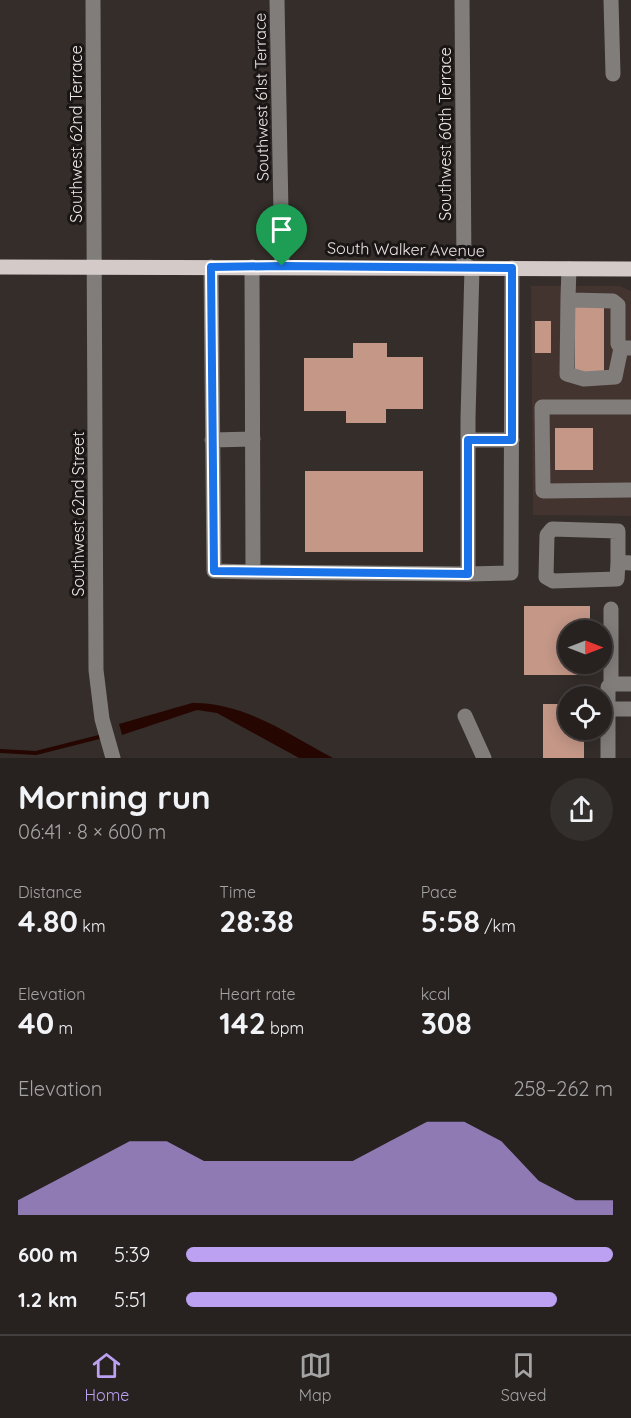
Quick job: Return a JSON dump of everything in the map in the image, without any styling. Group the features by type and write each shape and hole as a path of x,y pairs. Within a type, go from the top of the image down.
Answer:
{"main road":[{"name":"South Walker Avenue","path":"0,267 282,266 631,269"}],"street":[{"name":"Southwest 62nd Terrace","path":"93,0 96,268"},
{"name":"Southwest 61st Terrace","path":"277,0 282,266"},
{"name":"Southwest 60th Terrace","path":"462,0 468,268 468,574"},
{"path":"611,0 613,74"},
{"path":"211,267 214,571 468,574 511,573 512,268"},
{"path":"252,267 253,572"},
{"name":"Southwest 62nd Street","path":"96,268 96,670 102,719 113,758"},
{"path":"568,297 571,300 613,301 618,305 618,344 626,348 615,377 584,379 567,374 568,297 569,269"},
{"path":"631,407 542,407 543,491 631,490"},
{"path":"212,440 253,439"},
{"path":"468,440 512,440"},
{"path":"552,529 618,531 624,562 617,579 553,581 546,577 547,535 552,529"},
{"path":"611,609 611,684 631,684"},
{"path":"612,709 631,709"},
{"path":"465,716 484,758"},
{"path":"608,740 608,758"}],"shaded area":[{"path":"531,286 620,286 631,291 631,516 533,515"},
{"path":"192,703 211,704 248,714 333,758 299,758 217,713 197,710 122,735 119,724"}],"building":[{"path":"575,307 604,307 604,373 575,373"},
{"path":"535,321 551,321 551,353 535,353"},
{"path":"353,343 387,343 387,357 423,357 423,409 386,409 386,423 346,423 346,411 304,411 304,358 353,358"},
{"path":"555,428 593,428 593,470 555,470"},
{"path":"305,471 423,471 423,552 305,552"},
{"path":"524,606 590,606 590,620 558,620 558,674 590,675 524,675"},
{"path":"543,704 558,704 558,740 584,740 584,758 543,758"}],"waterway":[{"path":"0,751 36,753 99,737"}],"route":[{"path":"282,266 512,268 512,440 468,440 468,574 214,571 211,267 282,266"}]}
